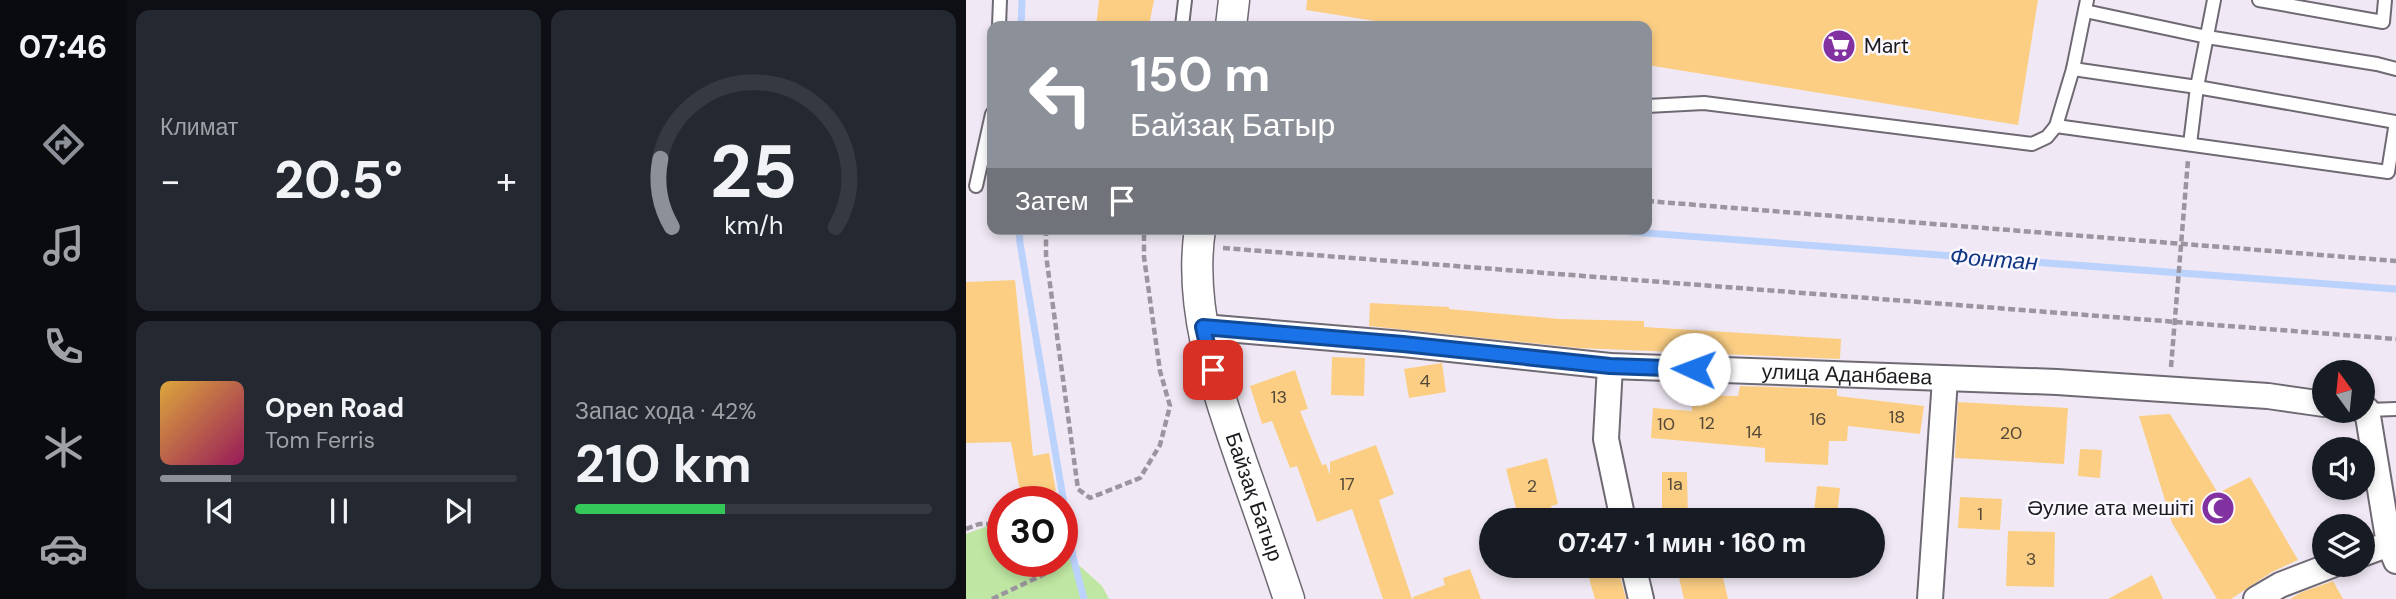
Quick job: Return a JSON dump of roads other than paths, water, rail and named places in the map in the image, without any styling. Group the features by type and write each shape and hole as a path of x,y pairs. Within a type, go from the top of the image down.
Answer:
{"street":[{"path":"1232,21 1234,0"},
{"name":"Байзақ Батыр","path":"1199,238 1196,277 1203,327 1218,392 1289,599"},
{"name":"улица Аданбаева","path":"1203,327 1403,344 1610,366 2057,382 2268,396 2312,402"},
{"path":"1610,366 1606,439 1620,508"},
{"path":"1930,599 1945,379"},
{"path":"2368,424 2393,552 2375,553"},
{"path":"2256,599 2280,585 2312,573"},
{"path":"1636,578 1641,599"}],"lane":[{"path":"999,21 1000,0"},
{"path":"1183,21 1185,0"},
{"path":"2190,144 2197,87 2214,0"},
{"path":"2259,0 2384,22 2385,0"},
{"path":"1652,106 1704,103 2032,144 2047,137 2056,126 2073,69 2086,6 2207,37 2396,69"},
{"path":"2056,126 2392,173 2396,122 2197,87 2073,69"},
{"path":"976,186 987,136"},
{"path":"2375,410 2396,409"}],"waterway":[{"path":"1021,21 1022,0"},
{"name":"Фонтан","path":"1652,233 2395,289"},
{"path":"1019,235 1073,557 1084,599"}],"place":[{"name":"Mart","path":"1839,46"},
{"name":"Әулие ата мешіті","path":"2218,508"}]}
